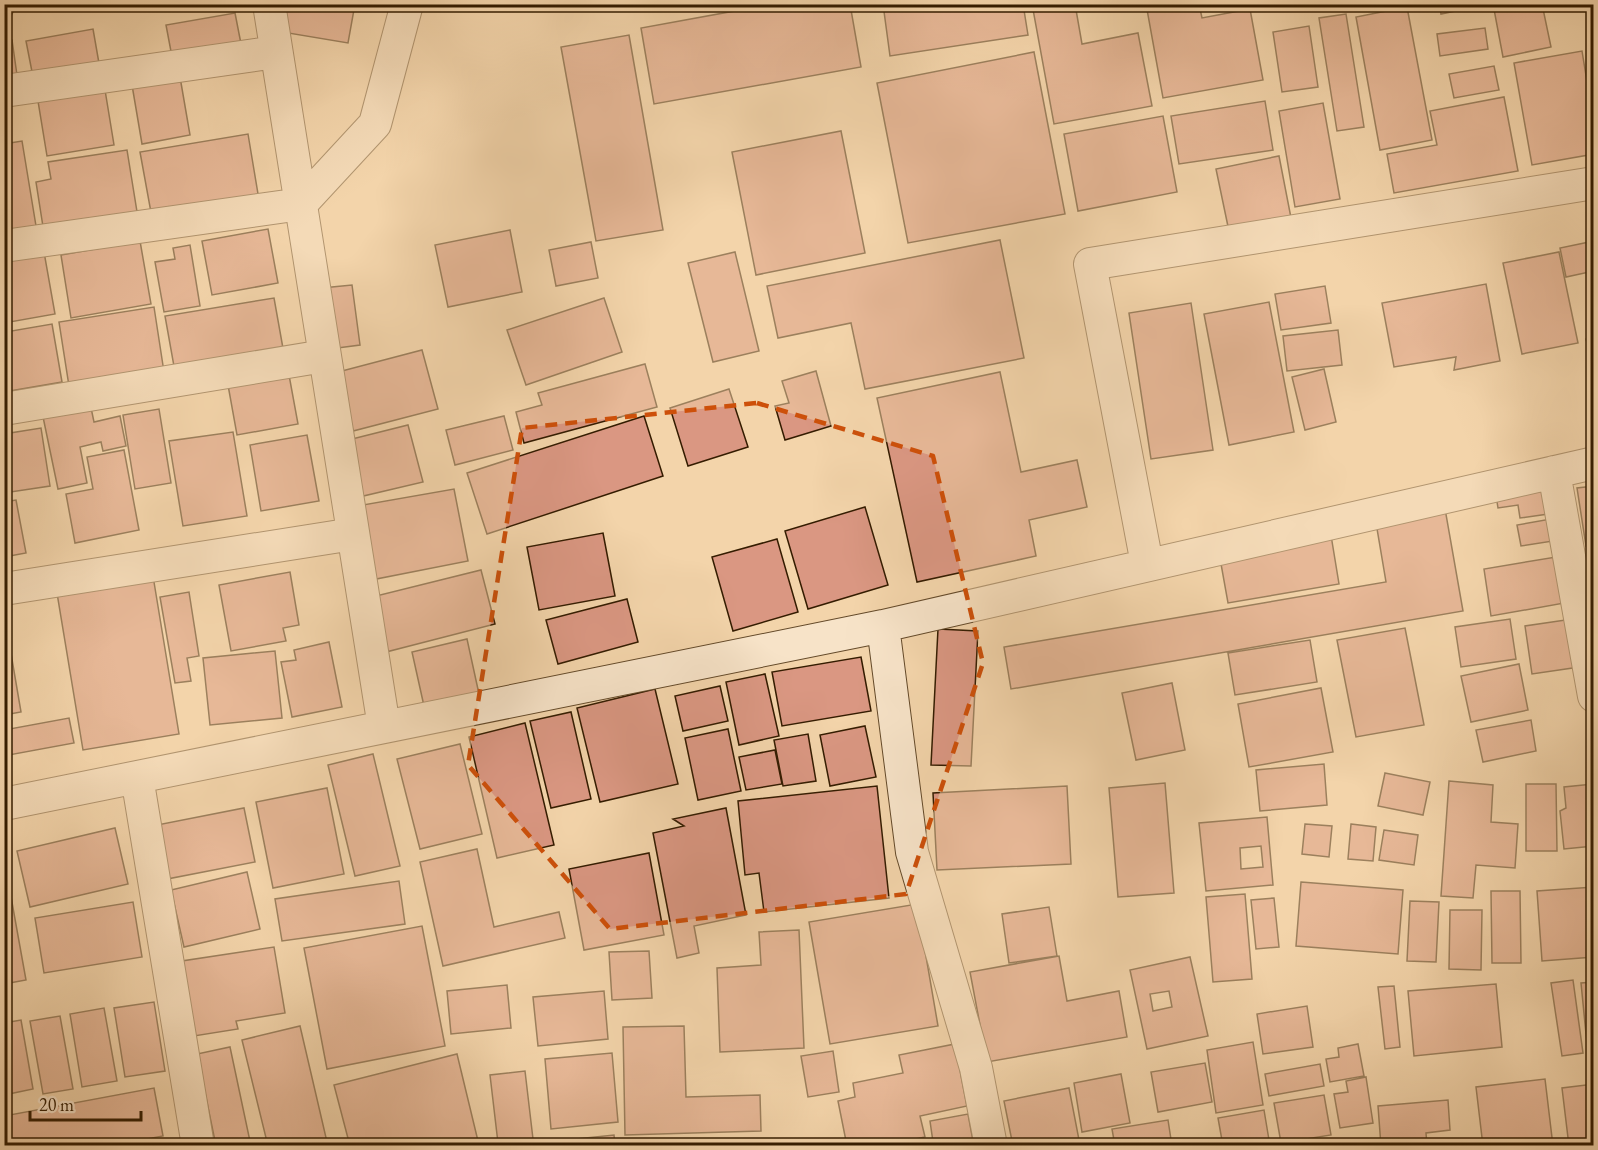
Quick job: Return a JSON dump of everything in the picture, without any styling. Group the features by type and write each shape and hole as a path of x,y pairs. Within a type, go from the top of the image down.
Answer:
{"street":[{"path":"269,4 384,727"},
{"path":"4,246 301,204 375,124 407,4"},
{"path":"4,91 276,52"},
{"path":"1148,564 1090,264 1593,183"},
{"path":"4,409 324,356"},
{"path":"4,804 883,626 1593,463"},
{"path":"1554,472 1593,696"},
{"path":"4,589 353,534"},
{"path":"883,626 912,852 976,1068 991,1146"},
{"path":"137,777 198,1146"}],"highlighted area":[{"path":"757,403 933,456 983,663 906,894 610,929 468,765 522,428"}],"building":[{"path":"4,4 12,4 13,12 4,29"},
{"path":"280,4 355,4 348,43 276,31"},
{"path":"773,4 850,4 861,67 654,104 641,28"},
{"path":"883,4 1023,4 1028,35 890,56"},
{"path":"1032,4 1075,4 1082,44 1138,33 1152,106 1054,124"},
{"path":"1146,4 1199,4 1202,18 1250,9 1263,80 1163,98"},
{"path":"1439,4 1474,4 1475,7 1441,14"},
{"path":"1493,4 1542,4 1551,47 1503,57"},
{"path":"1407,7 1432,140 1380,150 1356,17"},
{"path":"235,13 242,49 173,62 166,25"},
{"path":"1346,14 1364,127 1337,131 1319,18"},
{"path":"1309,26 1318,87 1282,92 1273,32"},
{"path":"1485,28 1488,49 1440,56 1437,34"},
{"path":"93,29 100,69 34,82 26,41"},
{"path":"629,35 663,230 596,241 561,47"},
{"path":"12,40 18,82 4,84 4,41"},
{"path":"1582,51 1589,94 1594,94 1594,154 1532,165 1514,63"},
{"path":"1034,52 1065,214 908,243 877,83"},
{"path":"1494,66 1499,90 1454,98 1449,74"},
{"path":"180,77 190,135 142,144 132,85"},
{"path":"105,90 114,145 47,156 38,101"},
{"path":"1504,97 1518,171 1394,193 1387,154 1437,145 1430,111"},
{"path":"1265,101 1273,150 1179,164 1171,116"},
{"path":"1323,103 1340,199 1295,207 1279,111"},
{"path":"1163,116 1177,192 1078,211 1064,134"},
{"path":"841,131 865,253 756,275 732,152"},
{"path":"248,134 259,200 152,218 140,152"},
{"path":"22,141 37,232 4,237 4,144"},
{"path":"127,150 138,218 44,233 36,182 51,179 48,162"},
{"path":"1279,156 1292,223 1230,236 1216,169"},
{"path":"268,229 278,283 212,295 202,241"},
{"path":"510,230 522,292 448,307 435,245"},
{"path":"1000,240 1024,358 865,389 851,323 778,338 767,286"},
{"path":"140,241 151,304 71,318 61,255"},
{"path":"1594,241 1594,271 1566,277 1560,248"},
{"path":"591,242 598,278 556,286 549,250"},
{"path":"190,245 200,306 164,312 155,262 175,259 173,248"},
{"path":"44,252 55,314 10,322 4,292 4,259"},
{"path":"735,252 759,351 713,362 688,263"},
{"path":"1559,252 1578,343 1522,354 1503,263"},
{"path":"1594,282 1594,306 1589,283"},
{"path":"1486,284 1500,361 1454,370 1456,357 1394,367 1382,303"},
{"path":"352,285 360,345 330,349 322,288"},
{"path":"1325,286 1331,323 1281,330 1275,294"},
{"path":"274,298 284,354 175,372 165,316"},
{"path":"604,298 622,352 526,385 507,330"},
{"path":"1269,302 1294,432 1229,445 1204,314"},
{"path":"1191,303 1213,450 1151,459 1129,313"},
{"path":"154,307 164,372 69,386 59,322"},
{"path":"52,324 62,382 4,392 4,327 6,332"},
{"path":"1338,330 1342,365 1287,371 1283,336"},
{"path":"1594,337 1594,371 1586,339"},
{"path":"422,350 438,409 353,431 338,372"},
{"path":"645,364 657,407 524,443 516,412 542,405 538,393"},
{"path":"1324,369 1336,422 1305,430 1292,377"},
{"path":"816,371 831,426 785,440 775,406 789,403 782,381"},
{"path":"1000,372 1021,472 1077,460 1087,507 1029,520 1036,556 917,582 877,398"},
{"path":"289,375 298,424 237,435 228,385"},
{"path":"729,389 748,447 688,466 670,408"},
{"path":"90,403 94,422 120,416 126,446 103,451 101,442 80,447 87,483 58,489 42,412"},
{"path":"159,409 171,483 135,489 123,415"},
{"path":"504,416 513,450 455,465 446,430"},
{"path":"644,416 663,476 487,534 467,473"},
{"path":"408,425 423,482 359,497 344,441"},
{"path":"41,428 50,486 4,493 4,434"},
{"path":"233,432 247,516 183,526 169,441"},
{"path":"307,435 319,501 261,511 250,445"},
{"path":"124,450 139,530 75,543 66,494 93,489 87,457"},
{"path":"1556,471 1562,512 1520,518 1518,505 1498,508 1494,482"},
{"path":"1441,486 1463,611 1011,689 1004,647 1386,582 1372,499"},
{"path":"1594,486 1594,544 1586,546 1577,488"},
{"path":"454,489 468,561 371,580 357,506"},
{"path":"16,500 26,553 4,557 4,502"},
{"path":"865,507 888,585 808,609 785,531"},
{"path":"1328,517 1339,584 1228,603 1216,536"},
{"path":"1562,517 1566,539 1521,546 1517,525"},
{"path":"603,533 615,596 539,610 527,547"},
{"path":"777,539 798,612 733,631 712,557"},
{"path":"1594,553 1594,627 1579,556"},
{"path":"1562,556 1570,602 1491,616 1484,569"},
{"path":"481,570 495,624 386,652 372,597"},
{"path":"290,572 299,625 283,628 286,641 231,651 219,585"},
{"path":"153,576 179,734 83,750 57,593"},
{"path":"189,592 199,656 187,658 191,681 175,683 160,597"},
{"path":"627,599 638,642 558,664 546,620"},
{"path":"1579,618 1586,666 1532,674 1525,626"},
{"path":"1510,619 1516,659 1461,667 1455,627"},
{"path":"1405,628 1424,725 1356,737 1337,640"},
{"path":"938,629 978,631 971,766 931,765"},
{"path":"8,636 21,712 4,715 4,637"},
{"path":"467,639 479,694 424,706 412,652"},
{"path":"1310,640 1317,682 1235,695 1228,653"},
{"path":"329,642 342,707 292,717 281,662 296,660 294,650"},
{"path":"275,651 282,718 210,725 203,658"},
{"path":"861,657 871,711 782,726 772,672"},
{"path":"1519,664 1528,710 1471,722 1461,676"},
{"path":"765,674 779,736 739,745 726,682"},
{"path":"1172,683 1185,750 1136,760 1122,693"},
{"path":"720,686 728,721 683,731 675,696"},
{"path":"1321,688 1333,752 1249,767 1238,704"},
{"path":"655,689 678,784 600,802 577,708"},
{"path":"571,712 591,799 551,808 530,721"},
{"path":"69,718 74,743 9,755 4,730"},
{"path":"1531,720 1536,751 1483,762 1476,730"},
{"path":"525,723 554,845 497,858 469,737"},
{"path":"865,726 876,777 830,786 820,735"},
{"path":"728,729 741,791 698,800 685,738"},
{"path":"808,734 816,781 783,786 774,740"},
{"path":"460,744 482,834 420,849 397,759"},
{"path":"775,750 782,784 746,790 739,757"},
{"path":"373,754 400,866 355,876 328,765"},
{"path":"1324,764 1327,805 1260,811 1256,770"},
{"path":"1385,773 1430,782 1423,815 1378,806"},
{"path":"1449,781 1493,785 1491,822 1518,824 1515,868 1476,865 1473,898 1441,896"},
{"path":"1165,783 1174,893 1118,897 1109,788"},
{"path":"1526,784 1556,784 1557,851 1526,851"},
{"path":"1593,784 1594,846 1564,849 1560,811 1566,808 1564,787"},
{"path":"877,786 889,898 764,912 759,873 745,875 738,801"},
{"path":"1067,786 1071,864 937,870 933,793"},
{"path":"327,788 344,874 273,888 256,802"},
{"path":"244,808 255,862 167,879 157,825"},
{"path":"726,808 746,915 694,926 699,953 677,958 653,833 684,826 673,819"},
{"path":"1267,817 1273,885 1206,891 1199,823","holes":["1261,846 1263,867 1241,869 1240,848"]},
{"path":"1305,824 1332,826 1329,857 1302,854"},
{"path":"1351,824 1376,827 1373,861 1348,859"},
{"path":"115,828 128,884 30,907 17,851"},
{"path":"1384,830 1418,835 1414,865 1379,860"},
{"path":"477,849 494,927 559,912 565,938 443,966 420,862"},
{"path":"649,853 664,935 584,950 569,869"},
{"path":"4,858 26,980 4,984"},
{"path":"247,872 260,929 184,947 171,890"},
{"path":"399,881 405,924 282,941 275,899"},
{"path":"1301,882 1403,890 1398,954 1296,946"},
{"path":"1594,887 1594,957 1542,961 1537,891"},
{"path":"1491,891 1520,891 1521,963 1492,963"},
{"path":"1245,894 1252,979 1213,982 1206,897"},
{"path":"1274,898 1279,947 1256,949 1251,900"},
{"path":"1410,901 1439,902 1436,962 1407,961"},
{"path":"133,902 142,957 44,973 35,918"},
{"path":"917,904 938,1026 830,1044 809,922"},
{"path":"1049,907 1057,956 1009,963 1002,914"},
{"path":"1450,910 1482,910 1481,970 1449,969"},
{"path":"422,926 445,1046 327,1069 304,948"},
{"path":"799,930 804,1048 720,1052 717,968 761,965 759,932"},
{"path":"274,947 285,1013 236,1021 238,1029 194,1036 182,961"},
{"path":"649,951 652,998 612,1000 609,952"},
{"path":"1059,956 1067,1001 1119,991 1127,1037 987,1062 970,972"},
{"path":"1190,957 1208,1036 1147,1049 1130,970","holes":["1169,991 1172,1007 1153,1011 1150,994"]},
{"path":"1573,980 1583,1053 1562,1056 1551,983"},
{"path":"1594,982 1594,1054 1588,1054 1581,983"},
{"path":"1496,984 1502,1047 1414,1056 1408,991"},
{"path":"507,985 511,1028 451,1034 447,991"},
{"path":"1394,986 1400,1047 1385,1049 1378,987"},
{"path":"604,991 608,1039 538,1046 533,997"},
{"path":"154,1002 165,1071 125,1077 114,1008"},
{"path":"1307,1006 1313,1047 1263,1054 1257,1014"},
{"path":"104,1008 117,1081 82,1087 70,1014"},
{"path":"60,1016 73,1089 43,1094 30,1021"},
{"path":"21,1020 33,1089 4,1095 4,1023"},
{"path":"300,1026 327,1142 311,1146 268,1146 242,1040"},
{"path":"684,1026 686,1097 760,1095 761,1131 625,1135 623,1027"},
{"path":"1253,1042 1263,1105 1216,1113 1207,1050"},
{"path":"955,1044 967,1106 920,1116 925,1137 881,1146 847,1146 838,1101 855,1097 853,1083 903,1073 899,1055"},
{"path":"1358,1044 1364,1076 1330,1082 1326,1059 1339,1057 1338,1048"},
{"path":"230,1047 251,1146 216,1146 197,1054"},
{"path":"833,1051 839,1092 808,1097 801,1056"},
{"path":"612,1053 618,1122 551,1129 545,1059"},
{"path":"457,1054 478,1141 459,1146 350,1146 334,1085"},
{"path":"1205,1063 1212,1102 1158,1112 1151,1072"},
{"path":"1320,1064 1324,1086 1269,1096 1265,1074"},
{"path":"525,1071 533,1139 498,1143 490,1075"},
{"path":"1121,1074 1130,1123 1082,1132 1074,1083"},
{"path":"1366,1077 1373,1123 1340,1128 1334,1094 1348,1092 1346,1081"},
{"path":"1545,1079 1553,1146 1483,1146 1476,1087"},
{"path":"1594,1084 1594,1146 1569,1146 1562,1088"},
{"path":"154,1088 163,1136 110,1146 4,1146 4,1116"},
{"path":"1069,1088 1080,1145 1013,1146 1004,1101"},
{"path":"1324,1095 1331,1135 1281,1143 1274,1103"},
{"path":"1448,1100 1450,1130 1426,1133 1427,1146 1381,1146 1378,1106"},
{"path":"1264,1110 1270,1146 1223,1146 1218,1118"},
{"path":"968,1114 974,1146 916,1146 933,1142 930,1121"},
{"path":"1168,1120 1172,1146 1115,1146 1112,1129"},
{"path":"614,1135 615,1146 568,1146 567,1140"}]}
